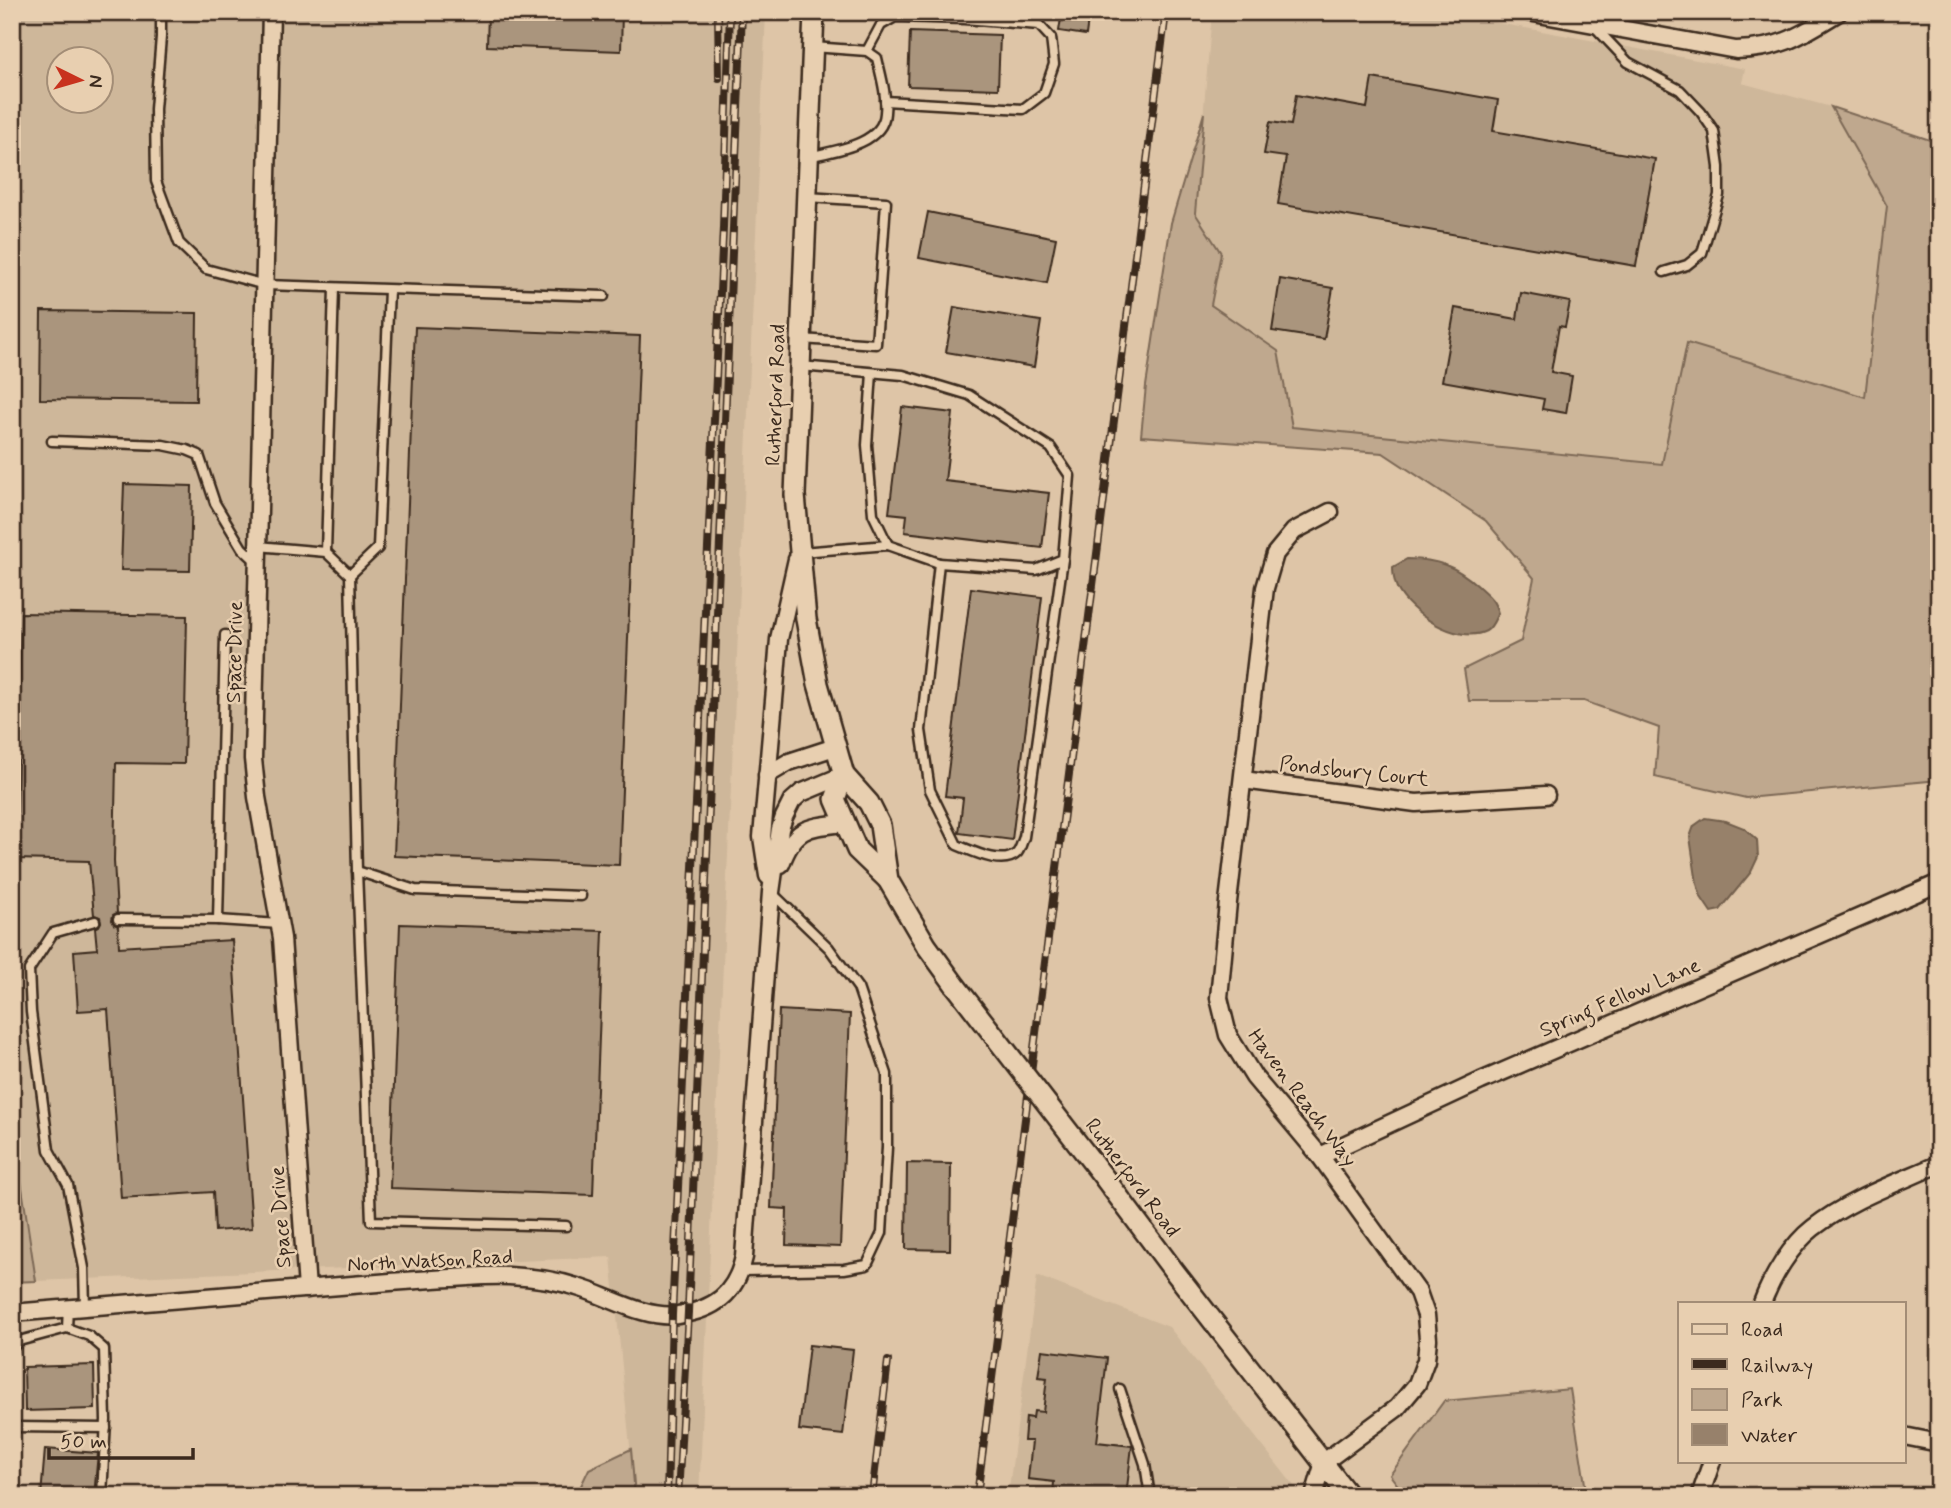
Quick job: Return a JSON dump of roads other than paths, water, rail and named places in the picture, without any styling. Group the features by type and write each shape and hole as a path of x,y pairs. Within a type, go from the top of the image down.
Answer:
{"street":[{"name":"Space Drive","path":"271,12 253,759 279,924 307,1289"},
{"name":"Rutherford Road","path":"814,12 794,495 806,619 815,671 844,775 869,803 880,825 888,880"},
{"path":"1528,12 1737,50 1759,50 1785,43 1839,12"},
{"name":"Haven Reach Way","path":"1324,1462 1397,1408 1417,1384 1426,1360 1426,1315 1418,1292 1320,1156 1254,1076 1228,1035 1219,998 1265,588 1275,554 1294,531 1330,512"},
{"name":"North Watson Road","path":"771,892 762,837 767,775 779,639 799,552"},
{"path":"767,775 789,762 835,747"},
{"name":"Rutherford Road","path":"844,775 835,799 857,850 888,880 926,944 956,985 1349,1496"},
{"name":"North Watson Road","path":"12,1313 420,1280 508,1276 574,1286 639,1310 672,1315 701,1310 719,1300 734,1285 744,1257 771,892 780,829 792,801 801,793 844,775"},
{"name":"Pondsbury Court","path":"1243,780 1416,803 1546,795"},
{"name":"North Watson Road","path":"771,892 785,852 795,837 810,827 844,823"},
{"name":"Spring Fellow Lane","path":"1320,1156 1481,1081 1939,883"},
{"path":"1763,1302 1781,1266 1811,1229 1841,1209 1939,1164"},
{"path":"1906,1436 1939,1443"},
{"path":"1314,1496 1324,1462"},
{"path":"1700,1496 1712,1462"}],"lane":[{"path":"160,12 161,37 155,108 156,181 178,243 206,269 265,285 604,296"},
{"path":"867,51 881,25 895,17 1040,25 1051,38 1054,64 1044,93 1023,109 885,101"},
{"path":"1592,24 1628,62 1679,90 1701,112 1714,131 1719,167 1719,195 1702,253 1687,265 1664,272"},
{"path":"808,157 855,146 874,135 886,116 877,58 867,51 813,47"},
{"path":"801,339 876,344 886,202 807,197"},
{"path":"327,552 334,288"},
{"path":"350,575 378,548 389,290"},
{"path":"800,366 903,375 969,395 1051,448 1070,476 1063,559 1024,837 1017,853 1006,859 987,857 957,845 930,790 921,730 939,563"},
{"path":"872,373 867,444 873,514 888,545"},
{"path":"52,441 163,445 199,455 215,503 242,548 258,563"},
{"path":"799,552 888,545 939,563 1036,570 1063,559"},
{"path":"258,546 327,552 350,575 357,871 371,1220 566,1226"},
{"path":"218,920 225,635"},
{"path":"357,871 415,890 581,896"},
{"path":"741,1271 844,1269 867,1265 882,1233 887,1147 887,1074 858,988 829,948 771,892"},
{"path":"118,919 218,920 279,924"},
{"path":"85,1307 84,1268 68,1185 49,1150 31,1012 29,970 53,933 94,921"},
{"path":"67,1328 68,1308"},
{"path":"12,1352 13,1346 19,1341 67,1328 89,1336 104,1349 106,1428 102,1496"},
{"path":"1120,1389 1146,1464 1150,1496"},
{"path":"12,1427 106,1428"}],"water":[{"path":"1407,559 1428,560 1446,565 1470,579 1491,598 1496,608 1498,613 1490,628 1475,634 1462,634 1436,624 1412,607 1397,588 1393,575 1393,567"},
{"path":"1705,818 1726,821 1744,828 1757,840 1758,857 1751,872 1720,910 1711,912 1701,897 1697,884 1690,837 1694,826"}],"railway":[{"path":"718,12 719,78"},
{"path":"667,1496 672,1315 723,228 730,12"},
{"path":"678,1496 742,12"},
{"path":"977,1496 1166,12"},
{"path":"872,1496 888,1361"}]}
